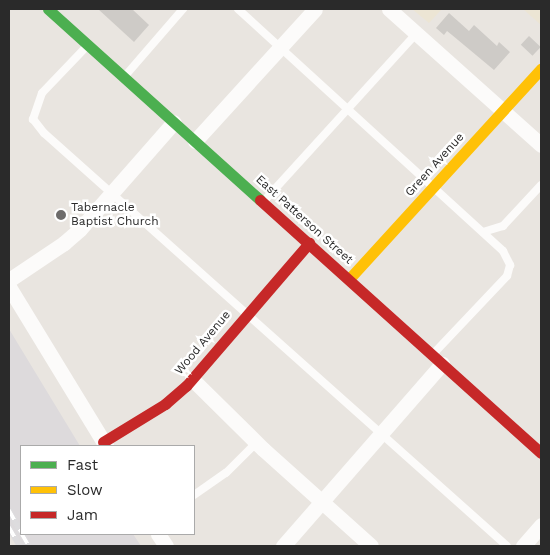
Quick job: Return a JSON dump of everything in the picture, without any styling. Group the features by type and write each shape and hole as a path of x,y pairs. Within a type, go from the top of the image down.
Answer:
{"street":[{"name":"East Patterson Street","path":"48,9 541,453"},
{"path":"195,141 315,9"},
{"path":"389,9 541,146"},
{"name":"Green Avenue","path":"349,279 541,69"},
{"path":"9,280 64,244 113,192 174,122"},
{"name":"Wood Avenue","path":"104,444 165,404 192,379 246,313 309,243"},
{"path":"9,287 104,444"},
{"path":"283,546 383,433 437,359"},
{"path":"192,379 256,442 371,546"},
{"path":"523,546 541,525"},
{"path":"159,535 166,546"}],"lane":[{"path":"124,77 183,9"},
{"path":"238,9 334,94 344,109 504,251 510,265 507,276 437,359"},
{"path":"263,202 344,109 417,33"},
{"path":"88,45 42,93 33,119 44,133 113,192 507,546"},
{"path":"483,232 503,226 541,186"},
{"path":"195,494 226,473 256,442"}],"shaded area":[{"path":"412,9 442,9 429,23"},
{"path":"523,9 541,9 541,25"},
{"path":"9,329 79,445 20,445 20,535 134,535 141,546 17,546 9,532"}],"building":[{"path":"98,9 132,9 149,25 134,42"},
{"path":"449,13 469,31 474,25 497,46 499,42 510,52 494,70 447,31 444,35 436,28"},
{"path":"529,36 541,47 533,56 521,45"}],"railway":[{"path":"9,510 20,530"},
{"path":"9,527 20,546"},
{"path":"23,535 29,546"}],"traffic: fast":[{"path":"48,9 260,200"}],"traffic: slow":[{"path":"349,279 541,69"}],"traffic: jam":[{"path":"260,200 541,453"},
{"path":"103,442 165,404 186,386 309,243"}],"place":[{"name":"Tabernacle Baptist Church","path":"61,215"}]}
